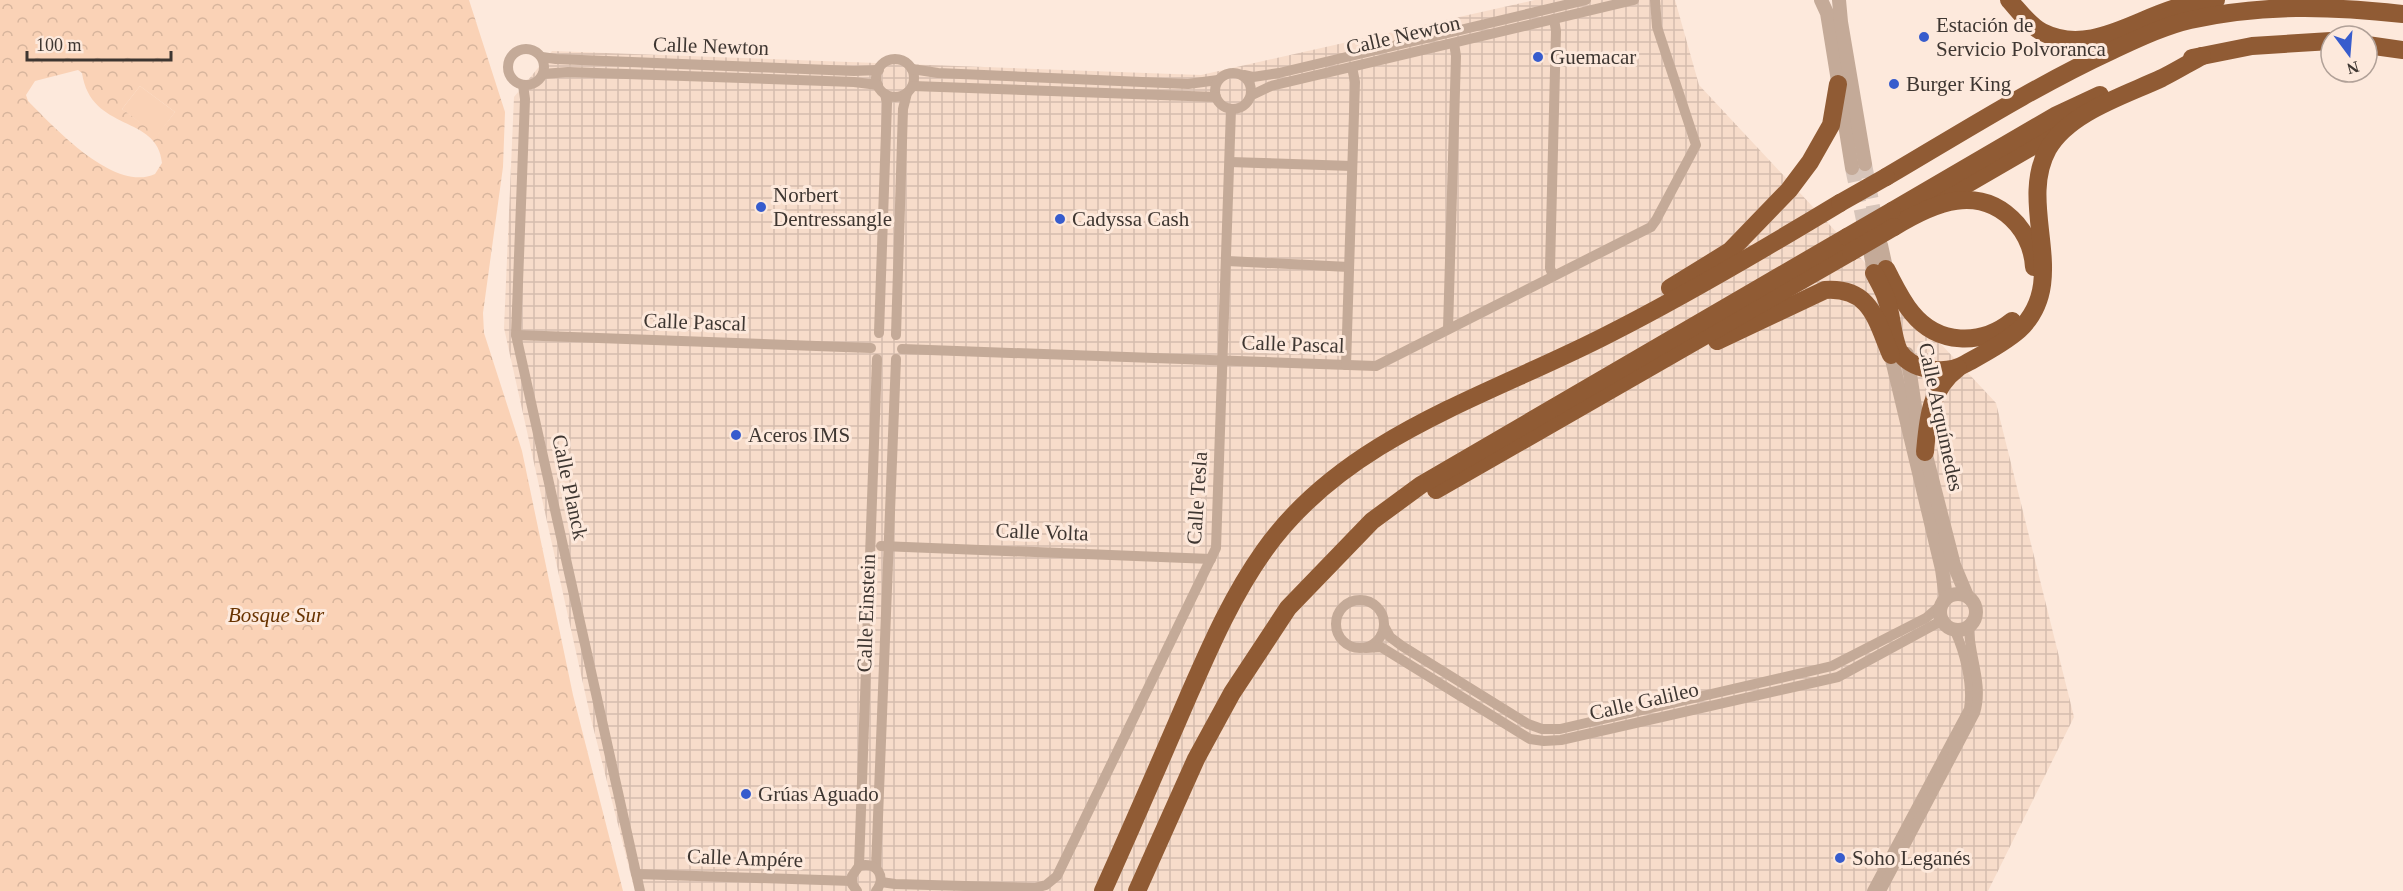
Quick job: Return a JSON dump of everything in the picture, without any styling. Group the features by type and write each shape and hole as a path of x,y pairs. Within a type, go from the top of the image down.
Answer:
{"highway":[{"path":"2009,0 2028,21 2042,32 2078,40 2094,39 2179,7 2216,0"},
{"path":"2376,0 2403,7"},
{"path":"1103,891 1235,596 1265,549 1306,502 1350,465 1413,427 1607,335 1733,267 2076,67 2134,40 2187,21 2241,10 2296,7 2355,9 2403,14"},
{"path":"1240,681 1302,608 1382,525 1430,493 1651,367 1893,219 2055,116 2148,71 2202,56 2252,46 2319,42"},
{"path":"2379,47 2403,50"},
{"path":"1923,209 2115,98 2163,77 2202,56"},
{"path":"1607,335 1629,313 1730,251 1759,223 1789,190 1822,143 1831,125 1838,84"},
{"path":"1925,452 1929,411 1938,388 1947,376 2018,330 2030,317 2039,300 2044,260 2036,206 2041,166 2048,149 2069,125"},
{"path":"1880,271 1923,325 1941,335 1955,339 1972,339 2001,330 2011,322 2032,291 2034,278 2032,250 2020,227 2011,217 1992,205 1971,200 1947,202 1893,219"},
{"path":"1137,891 1196,759 1240,681 1288,608 1372,521 1421,485 1591,385 1849,245"},
{"path":"1880,271 1900,358"},
{"path":"1651,367 1731,335 1826,290 1842,289 1854,292 1864,301 1900,358 1920,367 1939,370 1958,368"}],"street":[{"name":"Calle Newton","path":"1244,75 1253,77 1279,73 1586,0"},
{"name":"Calle Newton","path":"1252,95 1271,86 1634,0"},
{"name":"Calle Pascal","path":"899,354 1223,360 1235,363 1376,366 1651,226 1696,145 1657,27 1655,0"},
{"path":"1821,0 1827,13 1838,84 1858,166 1839,0"},
{"path":"1553,276 1550,268 1556,31 1554,19"},
{"path":"1448,329 1456,56 1454,43"},
{"path":"526,48 537,52 542,57 543,74 535,83 523,85 517,83 509,75 507,69 510,57 514,52 526,48"},
{"name":"Calle Newton","path":"542,57 783,69 879,70"},
{"path":"879,333 887,103 877,77 884,63 903,61 912,69 931,73 1188,84 1218,80 1232,72 1244,75 1251,84 1252,95 1247,104 1231,109 1223,106 1215,92 1218,80"},
{"path":"1346,365 1355,82 1352,67"},
{"path":"896,335 888,332 879,333 873,339 871,348 877,359 886,362 899,354 902,344 896,335 903,109 914,77 912,69"},
{"name":"Calle Newton","path":"543,74 580,73 854,82 881,90"},
{"name":"Calle Planck","path":"523,85 525,99 516,335 640,891"},
{"path":"881,90 893,97 910,89 1216,97"},
{"name":"Calle Tesla","path":"879,886 895,884 1035,888 1046,885 1057,876 1216,548 1231,109"},
{"path":"1230,162 1352,166"},
{"path":"1875,248 1880,271"},
{"path":"1227,261 1349,267"},
{"name":"Calle Pascal","path":"516,335 871,348"},
{"name":"Calle Einstein","path":"876,868 888,546 899,354"},
{"name":"Calle Arquímedes","path":"1900,358 1954,565 1967,596"},
{"name":"Calle Arquímedes","path":"1900,358 1942,569 1943,601"},
{"name":"Calle Einstein","path":"860,866 877,359"},
{"name":"Calle Volta","path":"871,545 1211,559"},
{"path":"1872,891 1969,709 1971,694 1959,641 1955,631 1941,621 1943,601 1953,594 1967,596 1973,601 1976,613 1969,627 1955,631"},
{"path":"1367,601 1379,609 1384,626 1380,638 1366,648 1357,648 1343,641 1337,630 1336,622 1340,612 1352,602 1367,601"},
{"name":"Calle Galileo","path":"1384,626 1390,636 1402,646 1528,724 1542,729 1560,729 1832,666 1926,618 1943,601"},
{"name":"Calle Galileo","path":"1366,648 1381,647 1530,739 1544,741 1838,676 1941,621"},
{"path":"1881,891 1975,713 1979,691 1969,627"},
{"path":"854,886 855,870 869,864 876,868 882,878 879,886"},
{"name":"Calle Ampére","path":"636,874 854,886"}],"shaded area":[{"path":"1535,0 1675,0 1699,85 1996,403 2074,717 1988,891 635,891 590,715 504,328 514,97 552,51 1201,75"}],"green space":[{"name":"Bosque Sur","path":"0,0 469,0 505,112 503,167 483,313 484,333 522,451 573,695 623,891 0,891","holes":["78,70 82,73 88,92 98,105 110,115 149,137 158,148 162,163 155,174 139,177 121,174 103,166 68,140 28,101 26,95 35,81","140,86 175,112 157,135 122,109"]},
{"path":"140,86 175,112 157,136 122,109"}],"tunnel":[{"path":"1865,164 1877,228"},
{"path":"1852,168 1866,234"}],"place":[{"name":"Estación de Servicio Polvoranca","path":"1924,37"},
{"name":"Guemacar","path":"1538,57"},
{"name":"Burger King","path":"1894,84"},
{"name":"Norbert Dentressangle","path":"761,207"},
{"name":"Cadyssa Cash","path":"1060,219"},
{"name":"Aceros IMS","path":"736,435"},
{"name":"Grúas Aguado","path":"746,794"},
{"name":"Soho Leganés","path":"1840,858"}]}
